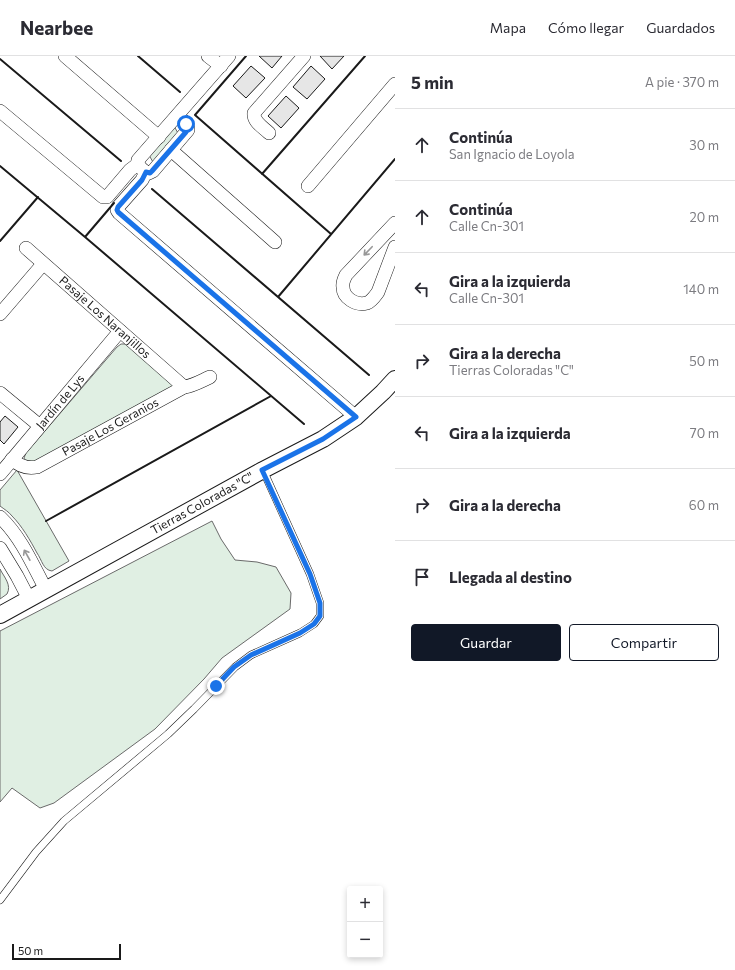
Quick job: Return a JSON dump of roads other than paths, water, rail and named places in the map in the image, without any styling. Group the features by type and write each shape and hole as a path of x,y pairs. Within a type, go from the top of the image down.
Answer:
{"street":[{"path":"65,56 159,137"},
{"path":"208,56 221,66"},
{"path":"142,172 138,160 230,56"},
{"path":"269,133 255,119 254,113 304,56"},
{"path":"308,186 395,84"},
{"path":"0,111 103,198 108,196 130,170 150,173 171,150 188,130 188,126 177,116"},
{"path":"171,150 275,242"},
{"path":"142,172 118,207 118,212 356,417"},
{"path":"395,224 346,275 342,285 344,293 350,300 354,302 366,303 375,297 395,247"},
{"name":"Pasaje Los Naranjillos","path":"26,248 184,387"},
{"path":"0,314 43,264"},
{"name":"Jardín de Lys","path":"0,474 120,331"},
{"name":"Pasaje Los Geranios","path":"12,459 20,465 26,467 32,468 42,465 184,387 210,377"},
{"name":"Tierras Coloradas \"C\"","path":"0,615 262,470 323,439 356,417 395,379"},
{"path":"0,394 40,426"},
{"path":"0,517 15,535 46,590"},
{"path":"0,548 29,599"}],"lane":[{"path":"0,900 36,852 64,821 168,734 234,667 251,655 304,630 314,624 320,616 320,603 310,574 262,470"}]}
